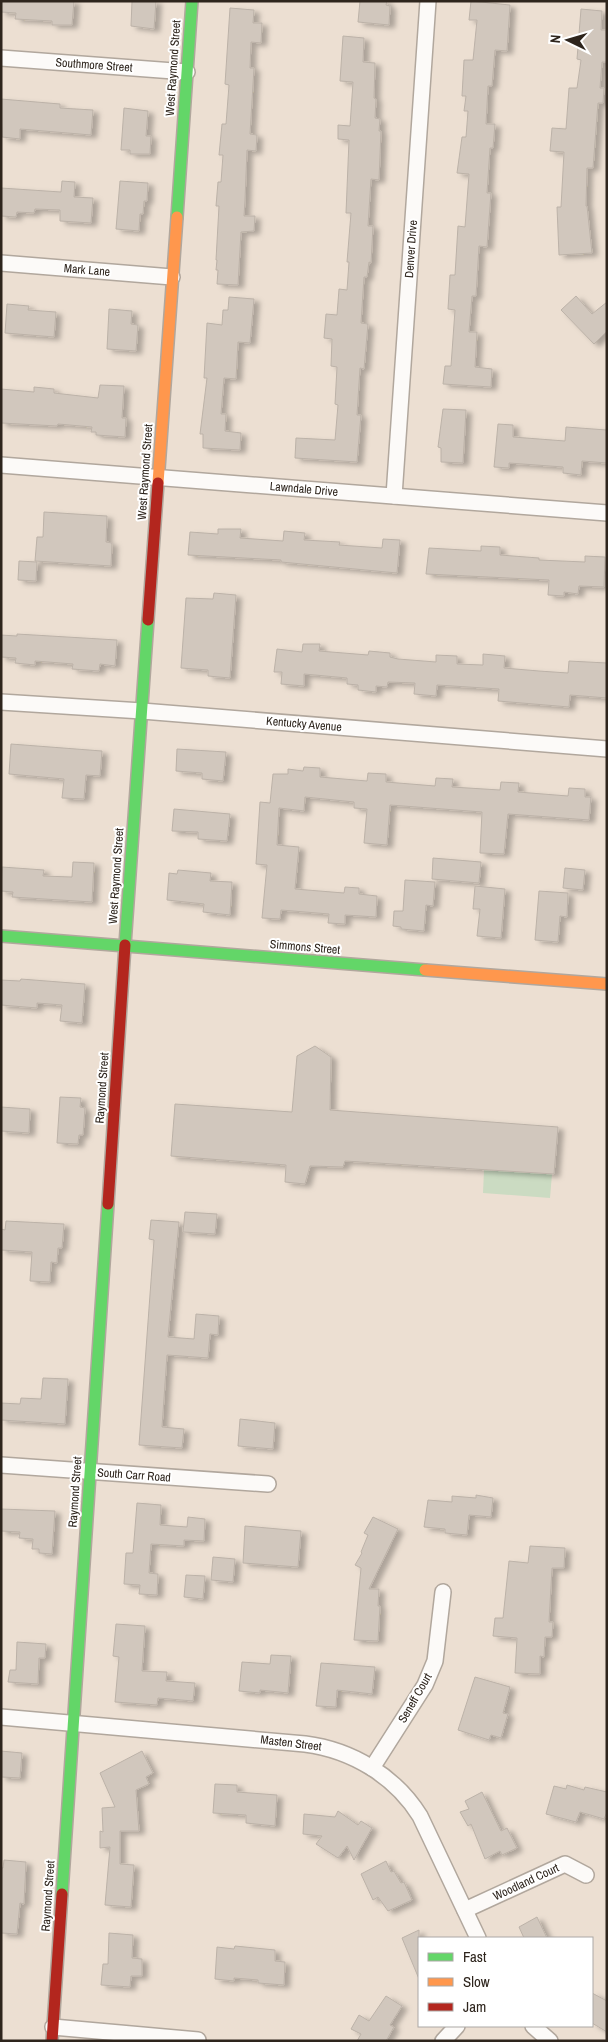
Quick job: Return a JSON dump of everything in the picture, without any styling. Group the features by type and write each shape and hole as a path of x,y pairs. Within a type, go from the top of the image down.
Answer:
{"street":[{"name":"West Raymond Street","path":"125,945 192,1"},
{"name":"Denver Drive","path":"394,496 428,1"},
{"name":"Southmore Street","path":"1,58 187,72"},
{"name":"Mark Lane","path":"1,263 172,277"},
{"name":"Lawndale Drive","path":"1,465 607,514"},
{"name":"Kentucky Avenue","path":"1,702 142,711 607,749"},
{"name":"Simmons Street","path":"1,936 607,984"},
{"name":"Raymond Street","path":"52,2034 125,945"},
{"name":"South Carr Road","path":"1,1465 268,1484"},
{"name":"Seneff Court","path":"372,1768 425,1685 435,1661 443,1592"},
{"name":"Masten Street","path":"1,1717 314,1745 341,1752 372,1768 401,1790 410,1800 420,1816 478,1937"},
{"name":"Woodland Court","path":"465,1910 565,1864 586,1875"},
{"path":"443,2041 456,2027"},
{"path":"534,2027 550,2041"},
{"path":"52,2034 198,2040"}],"green space":[{"path":"484,1170 552,1174 550,1198 483,1193"}],"building":[{"path":"1,1 74,1 72,25 52,25 52,21 15,19 16,13 1,12"},
{"path":"132,1 156,1 154,29 131,26"},
{"path":"360,1 387,1 386,5 390,6 389,25 358,22"},
{"path":"471,1 510,5 507,51 495,50 492,86 488,86 486,124 495,124 493,148 490,148 487,193 491,193 487,247 479,246 476,296 472,296 469,332 477,332 475,367 492,369 491,387 443,384 445,366 451,366 455,310 448,309 450,275 455,275 458,226 465,227 469,174 457,173 462,137 466,137 468,111 464,111 466,96 462,96 464,60 473,60 477,20 469,20"},
{"path":"230,8 254,10 253,23 262,23 261,43 251,42 250,68 254,68 250,134 257,135 256,151 247,150 244,216 255,216 254,231 241,232 238,285 217,284 218,270 216,270 219,206 216,206 218,182 221,182 223,155 219,155 222,124 226,124 229,85 225,84"},
{"path":"581,9 602,11 601,30 606,30 607,62 602,62 600,88 604,88 603,103 598,103 593,168 587,168 586,206 592,253 559,255 557,207 561,207 564,152 550,151 552,128 566,129 569,88 577,88 581,60 577,59"},
{"path":"343,36 364,38 363,62 375,63 375,118 380,119 379,131 381,131 379,180 371,179 368,226 373,226 371,263 369,262 367,277 364,277 361,323 368,324 364,369 360,368 357,415 361,415 357,462 295,458 296,438 335,440 338,405 335,404 337,367 331,366 332,339 324,338 326,314 337,315 339,289 347,290 349,262 347,262 351,213 346,213 349,140 338,139 338,125 350,126 353,82 340,81"},
{"path":"1,99 60,104 60,108 93,110 91,135 20,129 20,139 2,137"},
{"path":"124,108 148,111 146,136 151,136 150,154 130,154 130,150 121,150"},
{"path":"62,181 75,182 74,197 93,198 91,223 60,221 60,210 35,209 34,213 17,212 16,217 1,216 1,188 61,192"},
{"path":"120,181 148,183 147,201 144,201 143,214 140,214 139,231 116,229"},
{"path":"576,296 592,314 607,302 607,331 594,344 561,310"},
{"path":"229,297 254,299 250,343 238,342 236,379 224,378 221,414 226,414 225,431 241,433 240,450 203,448 203,434 200,434 207,378 204,378 207,323 222,325 223,310 228,310"},
{"path":"7,304 29,306 28,310 56,312 54,337 5,333"},
{"path":"109,309 132,311 131,324 138,325 136,351 107,349"},
{"path":"100,385 124,386 122,418 126,418 125,437 96,435 96,432 91,432 92,427 58,424 57,426 1,423 1,389 34,392 34,387 54,389 54,393 98,398"},
{"path":"443,409 466,410 463,463 441,462 441,448 438,447"},
{"path":"498,424 513,425 513,437 565,441 566,427 607,430 607,463 582,461 581,475 563,473 563,467 509,463 509,468 494,467"},
{"path":"44,512 107,516 106,542 112,543 111,566 35,561 37,537 43,537"},
{"path":"218,529 241,529 240,538 283,541 284,531 305,533 304,540 340,542 339,545 382,548 383,539 400,540 397,573 281,562 281,560 188,555 190,532 218,534"},
{"path":"481,546 500,547 500,555 539,558 539,560 585,562 585,556 605,557 604,587 579,586 578,594 564,592 564,596 548,595 549,580 426,574 429,548 481,551"},
{"path":"19,561 37,562 36,581 18,580"},
{"path":"214,593 236,595 230,678 208,676 208,670 181,668 186,598 213,599"},
{"path":"17,634 117,640 115,666 100,664 99,671 72,669 73,664 35,661 35,665 15,663 16,658 1,657 1,635 17,636"},
{"path":"303,644 320,644 319,651 368,655 369,651 390,653 390,657 398,659 436,662 436,655 457,656 457,664 483,665 483,654 505,656 504,668 568,673 569,661 607,663 607,698 570,695 569,707 498,701 499,689 437,685 436,696 414,694 415,683 388,682 387,687 376,686 376,692 358,690 358,685 347,684 347,678 304,674 304,686 281,684 282,672 274,672 277,649 302,652"},
{"path":"11,744 102,751 100,776 86,775 84,799 62,798 64,779 9,774"},
{"path":"177,749 226,752 223,781 202,779 202,773 176,771"},
{"path":"304,767 320,768 320,777 367,781 368,773 386,774 386,782 435,786 436,778 453,779 452,787 500,790 501,782 519,783 518,792 568,796 569,788 585,789 585,797 591,797 589,820 508,814 504,854 480,853 482,812 390,805 387,845 364,843 367,809 354,808 354,802 305,797 304,811 279,808 277,845 299,847 295,889 344,893 345,887 359,888 359,894 377,896 376,917 345,915 345,924 328,923 329,914 281,910 280,919 262,918 267,865 256,864 260,802 270,803 273,774 288,774 288,769 303,771"},
{"path":"174,809 230,814 227,841 198,839 198,832 172,831"},
{"path":"433,858 481,862 479,883 432,879"},
{"path":"73,862 94,863 92,902 12,897 13,892 1,891 2,867 44,870 43,876 72,877"},
{"path":"565,868 585,870 583,890 563,888"},
{"path":"178,870 211,873 210,881 232,882 230,915 203,912 204,904 167,900 169,873 177,874"},
{"path":"405,880 435,882 433,906 426,905 424,931 401,929 401,927 393,926 394,911 403,911"},
{"path":"475,886 505,889 501,938 477,936 480,909 473,909"},
{"path":"539,891 568,893 567,917 560,916 558,942 535,940"},
{"path":"21,979 85,984 82,1023 60,1021 62,1005 37,1003 37,1008 1,1005 1,980 20,981"},
{"path":"315,1046 331,1057 330,1110 558,1127 554,1174 345,1161 343,1167 310,1166 305,1184 285,1182 286,1165 171,1156 175,1104 292,1112 297,1056"},
{"path":"60,1097 81,1098 80,1107 85,1108 83,1135 79,1135 78,1144 57,1143"},
{"path":"1,1107 30,1109 29,1133 1,1131"},
{"path":"185,1212 217,1214 215,1234 183,1232"},
{"path":"151,1220 179,1222 168,1337 194,1339 196,1314 219,1316 218,1335 210,1334 208,1358 167,1355 162,1427 184,1429 182,1448 139,1445 154,1240 149,1239"},
{"path":"6,1221 64,1224 62,1248 58,1248 57,1263 51,1262 50,1282 30,1281 32,1252 1,1250 1,1229 5,1230"},
{"path":"43,1378 68,1379 65,1424 1,1420 1,1403 20,1404 21,1398 41,1399"},
{"path":"240,1419 275,1423 273,1449 238,1446"},
{"path":"476,1495 493,1498 491,1517 469,1515 467,1535 445,1533 445,1529 424,1527 428,1500 452,1502 452,1496 476,1498"},
{"path":"137,1503 161,1505 160,1525 187,1527 188,1517 205,1519 204,1541 184,1540 184,1546 151,1544 149,1573 158,1574 157,1595 139,1594 140,1585 124,1584 126,1553 133,1553"},
{"path":"1,1509 55,1511 52,1554 39,1553 39,1549 32,1549 33,1539 19,1538 20,1532 1,1531"},
{"path":"373,1517 398,1529 369,1589 379,1589 378,1641 354,1640 361,1568 355,1565 362,1553 368,1535 364,1533"},
{"path":"245,1526 301,1531 298,1567 243,1563"},
{"path":"530,1546 565,1548 564,1568 552,1568 549,1622 553,1622 552,1637 545,1637 544,1657 540,1656 540,1674 515,1673 517,1638 493,1636 495,1618 503,1618 509,1561 528,1563"},
{"path":"213,1557 235,1559 233,1582 211,1580"},
{"path":"186,1575 205,1576 203,1599 184,1597"},
{"path":"116,1624 145,1626 142,1671 167,1672 166,1681 195,1683 193,1701 158,1698 157,1705 115,1702 119,1657 113,1656"},
{"path":"17,1642 46,1644 45,1658 39,1658 38,1684 8,1682 10,1670 16,1670"},
{"path":"271,1655 291,1656 288,1693 260,1690 260,1693 239,1691 242,1662 270,1664"},
{"path":"321,1663 375,1667 372,1694 337,1690 336,1707 316,1706"},
{"path":"475,1677 510,1687 503,1713 508,1714 501,1738 491,1735 489,1740 458,1730"},
{"path":"1,1751 22,1753 20,1778 1,1777"},
{"path":"142,1751 153,1773 146,1777 149,1784 136,1790 139,1831 120,1831 120,1864 134,1865 131,1907 105,1905 110,1847 100,1848 100,1831 103,1832 102,1808 115,1807 100,1773"},
{"path":"215,1784 237,1785 237,1792 277,1795 275,1826 246,1823 246,1815 213,1813"},
{"path":"567,1785 584,1790 585,1787 607,1792 607,1812 604,1819 580,1812 576,1822 546,1814 554,1786 566,1789"},
{"path":"482,1792 501,1831 507,1828 517,1848 502,1855 500,1851 485,1859 471,1824 468,1826 460,1812 469,1809 465,1801"},
{"path":"338,1811 358,1825 361,1821 372,1828 354,1860 347,1846 338,1858 316,1844 322,1836 303,1834 304,1814 335,1817"},
{"path":"4,1860 26,1862 24,1904 20,1903 17,1934 1,1933 1,1868 3,1868"},
{"path":"386,1861 391,1872 394,1871 401,1883 404,1882 412,1900 388,1911 378,1897 373,1900 361,1874"},
{"path":"537,1917 547,1937 524,1937 519,1927"},
{"path":"419,1930 418,1977 402,1938"},
{"path":"109,1933 133,1935 132,1958 142,1959 142,1976 131,1976 130,1987 101,1985 103,1964 108,1964"},
{"path":"235,1946 275,1950 275,1961 285,1962 284,1985 258,1983 258,1980 234,1978 234,1981 215,1979 217,1947 234,1949"},
{"path":"593,1994 607,2001 607,2032 593,2024"},
{"path":"386,1996 402,2006 390,2025 394,2027 386,2041 357,2041 361,2034 351,2029 359,2015 369,2021"}],"traffic: fast":[{"path":"177,217 192,1"},
{"path":"125,945 148,620"},
{"path":"1,936 425,970"},
{"path":"62,1894 108,1204"}],"traffic: slow":[{"path":"158,483 177,217"},
{"path":"425,970 607,984"}],"traffic: jam":[{"path":"148,620 158,483"},
{"path":"108,1204 125,945"},
{"path":"52,2041 62,1894"}]}
